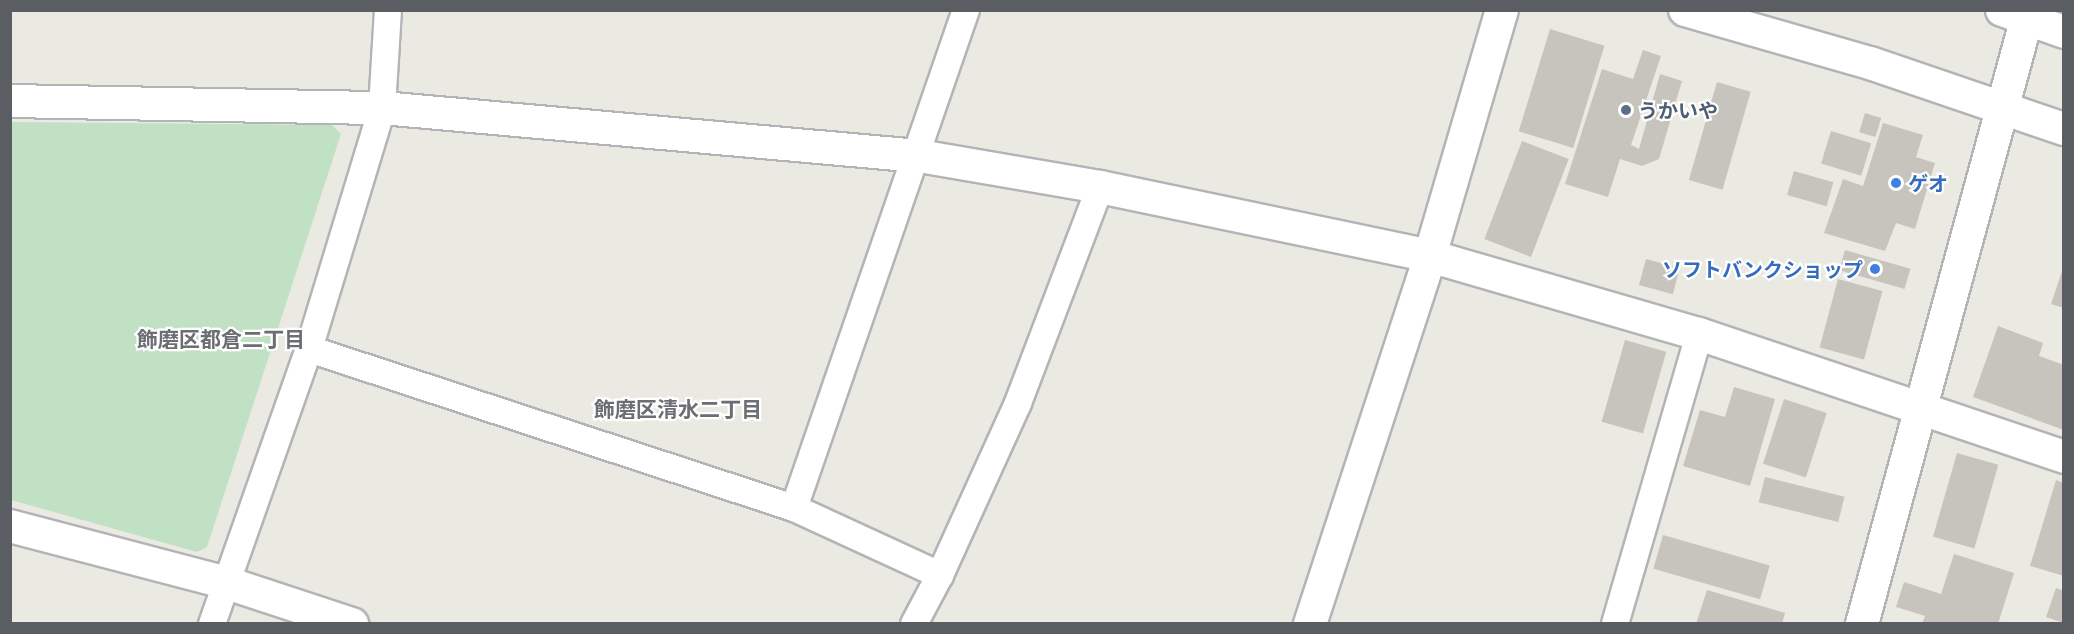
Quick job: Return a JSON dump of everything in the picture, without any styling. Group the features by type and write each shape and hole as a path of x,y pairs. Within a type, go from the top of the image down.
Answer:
{"street":[{"path":"212,624 224,582 309,349 382,108 388,10"},
{"path":"794,508 919,156 966,10"},
{"path":"1310,624 1430,256 1502,10"},
{"path":"1685,10 1870,63 2064,129"},
{"path":"1862,624 1922,410 2001,108 2019,13 2064,32"},
{"path":"10,101 382,108 919,156 1100,187 1430,256 1699,334 2064,457"},
{"path":"914,624 940,575 1018,402 1100,187"},
{"path":"1615,624 1699,334"},
{"path":"309,349 794,508 940,575"},
{"path":"12,529 224,582 352,624"}],"green space":[{"path":"10,122 332,125 341,134 207,547 197,552 11,500"}],"building":[{"path":"1550,29 1605,46 1573,148 1519,131"},
{"path":"1643,50 1661,56 1631,145 1639,149 1660,74 1682,81 1659,159 1642,166 1620,159 1608,197 1565,184 1602,69 1633,79"},
{"path":"1717,82 1751,92 1723,190 1689,180"},
{"path":"1865,113 1881,118 1875,137 1859,132"},
{"path":"1883,123 1923,135 1916,157 1935,163 1915,229 1896,223 1885,251 1824,233 1843,179 1863,186"},
{"path":"1831,131 1871,143 1861,176 1821,164"},
{"path":"1522,141 1569,159 1531,257 1484,239"},
{"path":"1794,171 1833,182 1827,206 1787,195"},
{"name":"ソフトバンクショップ","path":"1845,250 1910,269 1905,289 1839,270"},
{"path":"1646,259 1680,268 1673,294 1639,285"},
{"path":"2064,265 2064,308 2051,304"},
{"path":"1838,279 1882,291 1864,359 1820,348"},
{"path":"1998,326 2043,343 2039,356 2064,365 2064,430 1973,397"},
{"path":"1625,340 1666,352 1643,434 1602,422"},
{"path":"1734,387 1775,399 1750,486 1683,466 1700,410 1725,417"},
{"path":"1784,399 1827,413 1806,478 1763,464"},
{"path":"1957,453 1998,465 1974,548 1933,537"},
{"path":"1765,477 1845,497 1838,522 1759,502"},
{"path":"2056,480 2064,483 2064,576 2030,566"},
{"path":"1663,535 1770,566 1760,599 1653,569"},
{"path":"1954,554 2014,573 1998,624 1922,624 1925,616 1896,607 1904,582 1941,594"},
{"path":"2056,588 2064,591 2064,623 2046,617"},
{"path":"1707,590 1785,613 1782,624 1696,624"}],"place":[{"name":"うかいや","path":"1626,110"},
{"name":"ゲオ","path":"1896,183"},
{"name":"ソフトバンクショップ","path":"1875,269"}],"district":[{"name":"飾磨区都倉二丁目","path":"221,339"},
{"name":"飾磨区清水二丁目","path":"678,409"}]}
